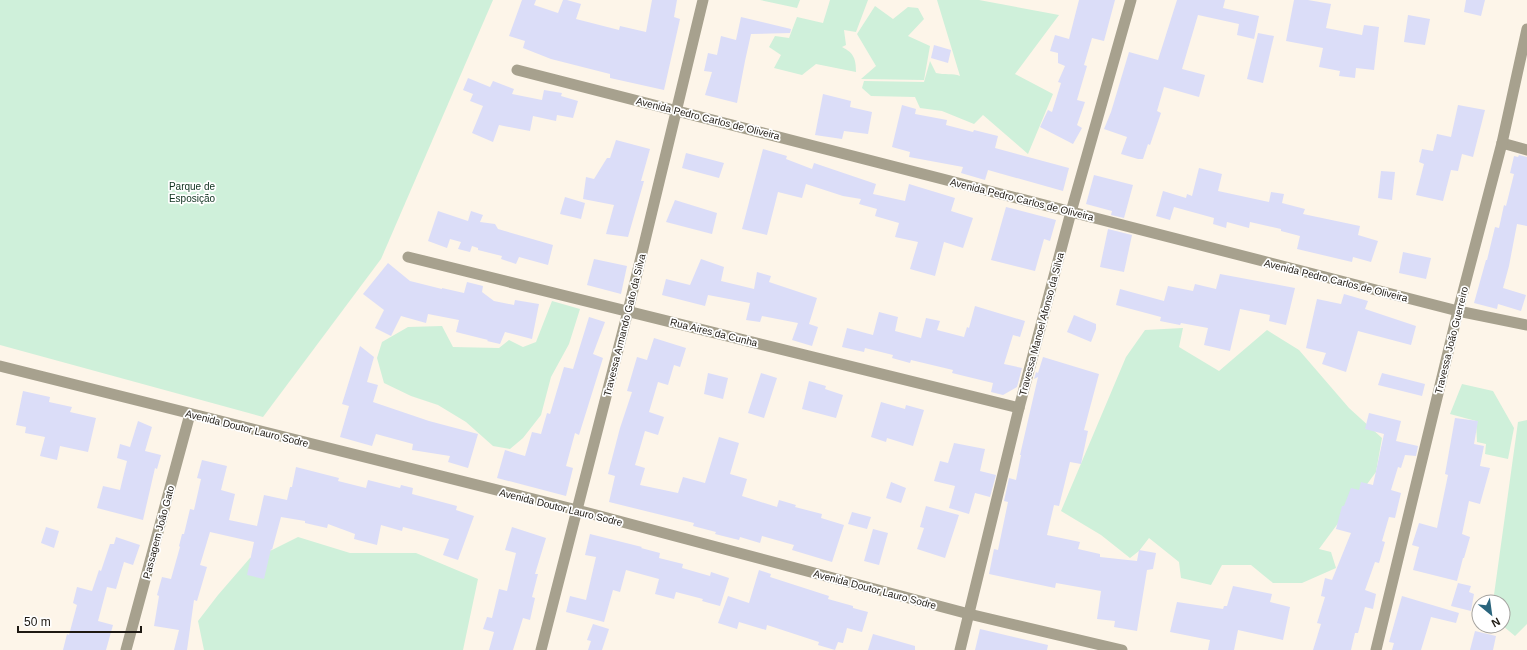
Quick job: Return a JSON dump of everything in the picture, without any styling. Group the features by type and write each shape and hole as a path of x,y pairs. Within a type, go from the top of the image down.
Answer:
{"street":[{"name":"Travessa Armando Gato da Silva","path":"541,650 628,311 703,0"},
{"name":"Travessa Manoel Afonso da Silva","path":"960,650 1019,408 1071,212 1131,0"},
{"name":"Travessa João Guerreiro","path":"1376,650 1458,311 1525,50 1527,29"},
{"name":"Avenida Pedro Carlos de Oliveira","path":"517,70 1458,311 1527,325"},
{"path":"1502,143 1527,150"},
{"name":"Rua Aires da Cunha","path":"408,257 1019,408"},
{"name":"Avenida Doutor Lauro Sodre","path":"0,366 577,510 969,614 1122,650"},
{"name":"Passagem João Gato","path":"126,650 190,414"}],"green space":[{"name":"Parque de Esposição","path":"0,0 493,0 381,259 263,417 0,345"},
{"path":"760,0 800,0 797,8"},
{"path":"830,0 868,0 856,32 844,30 846,45 842,47 854,57 856,72 816,64 802,75 774,68 781,55 769,47 775,36 789,38 797,17 823,23"},
{"path":"937,0 979,0 1059,15 1015,74 1053,94 1028,154 983,115 974,124 942,111 920,108 915,97 871,96 862,88 864,81 924,82 930,61 936,73 960,76"},
{"path":"875,6 893,19 908,7 918,8 924,19 908,36 930,46 924,80 861,79 876,66 857,34"},
{"path":"552,301 580,309 569,344 551,377 541,415 523,438 510,449 493,446 466,422 438,405 411,396 384,383 377,358 382,342 408,327 442,326 453,347 499,348 509,340 523,347 536,342"},
{"path":"1183,328 1179,347 1219,371 1267,330 1299,350 1349,408 1382,438 1376,472 1319,549 1331,552 1336,568 1302,583 1273,583 1251,565 1222,565 1211,585 1181,578 1179,562 1149,538 1139,551 1130,558 1101,535 1061,511 1126,357 1145,330"},
{"path":"1462,384 1493,391 1514,428 1508,459 1485,454 1486,444 1477,442 1476,421 1450,414"},
{"path":"1527,420 1527,624 1515,636 1511,633 1511,594 1494,594 1518,422"},
{"path":"298,537 350,553 416,553 478,579 463,650 204,650 198,621 218,595 250,558 272,550"}],"building":[{"path":"522,0 536,0 534,5 558,13 563,0 567,0 581,4 576,19 619,30 620,26 646,32 652,0 677,0 674,17 680,19 664,90 610,78 610,74 551,59 523,48 525,41 509,36"},
{"path":"1079,0 1115,0 1104,41 1092,38 1084,65 1087,66 1077,100 1085,102 1077,125 1082,128 1073,144 1040,127 1048,110 1052,112 1061,83 1058,82 1065,66 1058,63 1058,53 1050,51 1055,35 1069,39"},
{"path":"1177,0 1225,0 1223,8 1259,16 1254,39 1237,35 1239,24 1198,15 1182,69 1205,75 1199,97 1164,87 1157,111 1161,113 1150,145 1148,144 1143,159 1121,154 1127,137 1104,129 1111,112 1129,52 1158,60"},
{"path":"1294,0 1308,0 1331,4 1326,28 1362,35 1364,25 1379,27 1374,70 1356,68 1355,78 1339,76 1340,71 1319,67 1323,48 1286,41"},
{"path":"1466,0 1485,0 1481,16 1464,12"},
{"path":"1408,15 1430,19 1425,45 1404,42"},
{"path":"741,17 791,29 790,33 751,34 737,103 705,95 712,72 704,71 708,53 717,55 721,36 736,40"},
{"path":"1258,33 1274,36 1263,83 1247,79"},
{"path":"934,45 951,50 948,63 931,58"},
{"path":"468,78 490,87 493,81 514,89 512,94 542,100 544,90 562,93 561,96 578,101 573,118 557,115 556,121 533,116 530,131 499,125 493,142 472,133 483,106 470,101 473,94 463,90"},
{"path":"823,94 851,101 850,107 872,112 868,134 844,131 842,139 815,135"},
{"path":"902,105 916,109 915,114 947,120 946,125 973,132 974,130 998,136 995,148 1069,168 1063,191 988,170 985,180 961,173 963,167 909,157 910,152 892,147"},
{"path":"1458,105 1485,110 1473,157 1462,154 1458,171 1451,170 1443,201 1416,195 1424,164 1419,162 1422,149 1433,151 1437,134 1451,137"},
{"path":"616,140 650,149 641,181 644,181 628,237 606,234 614,205 583,199 586,177 594,179 607,158 610,158"},
{"path":"763,149 787,156 786,159 812,169 814,163 876,184 873,194 905,201 909,184 955,198 951,211 973,218 963,248 944,242 935,276 910,269 918,242 895,237 899,223 875,216 877,209 859,204 861,199 843,196 806,184 802,198 778,192 767,235 742,229"},
{"path":"686,153 724,163 719,178 682,168"},
{"path":"1519,155 1527,157 1527,226 1517,224 1503,288 1526,295 1521,311 1498,304 1497,309 1474,303 1495,227 1499,228 1504,205 1506,206 1514,174 1510,173 1514,156 1518,157"},
{"path":"1199,168 1222,174 1218,191 1269,202 1271,192 1284,194 1282,203 1305,209 1303,214 1360,226 1358,235 1378,241 1371,262 1353,257 1352,262 1297,249 1300,236 1281,231 1281,229 1250,222 1249,228 1227,222 1226,228 1213,224 1214,218 1174,207 1170,220 1156,216 1163,191 1186,198 1187,194 1192,196"},
{"path":"1381,171 1395,172 1392,200 1378,198"},
{"path":"1094,175 1133,185 1124,218 1111,215 1112,211 1086,204"},
{"path":"565,197 585,203 581,219 560,214"},
{"path":"675,200 717,213 712,234 666,222"},
{"path":"1006,207 1056,220 1050,241 1044,239 1035,271 991,260"},
{"path":"438,211 468,221 471,211 483,215 480,222 495,224 498,229 553,245 548,265 519,257 516,264 501,259 502,256 478,250 478,248 472,246 470,252 458,249 461,242 450,239 447,248 428,241"},
{"path":"1108,229 1132,235 1124,272 1100,267"},
{"path":"1403,252 1431,258 1426,279 1399,273"},
{"path":"594,259 627,266 621,294 587,285"},
{"path":"701,259 724,267 721,281 754,289 757,272 771,276 769,282 817,298 809,324 818,327 812,346 792,340 798,323 762,316 760,322 746,320 750,303 708,295 705,306 662,295 666,279 690,285"},
{"path":"388,263 410,281 464,293 467,282 483,286 482,292 494,301 514,305 515,300 539,304 532,339 505,332 500,344 487,341 488,340 456,332 459,320 428,314 426,323 401,316 391,336 375,328 384,310 363,294"},
{"path":"1220,274 1295,288 1286,325 1269,321 1270,315 1240,309 1230,351 1204,345 1208,328 1160,321 1161,317 1116,305 1120,289 1164,301 1168,286 1193,291 1195,284 1216,289"},
{"path":"1344,294 1368,301 1365,309 1416,326 1411,345 1358,331 1346,372 1322,364 1326,353 1306,348 1317,299 1341,304"},
{"path":"975,306 1025,321 1020,337 1013,335 1004,364 1022,368 1017,387 1003,395 991,392 993,383 952,373 953,370 911,360 910,363 892,358 893,355 865,348 864,352 842,347 847,328 873,335 879,312 898,317 895,331 921,338 926,318 940,321 937,330 964,337 967,327 969,328"},
{"path":"1074,315 1096,324 1096,329 1091,342 1067,332"},
{"path":"589,317 605,322 593,354 603,358 579,435 575,433 566,466 573,468 566,496 497,478 505,450 525,456 532,432 541,434 547,413 550,414 564,367 573,369"},
{"path":"654,338 686,348 680,367 674,365 668,385 658,382 649,412 664,417 658,435 645,431 635,465 645,468 640,485 678,493 683,477 705,483 719,437 739,443 730,474 747,479 742,496 777,507 779,500 796,505 795,507 822,514 821,518 844,525 832,562 792,550 794,545 762,536 760,543 740,537 739,540 715,534 716,532 693,526 694,523 609,502 615,476 608,474 620,428 632,392 627,391 637,357 647,360"},
{"path":"360,346 374,357 367,382 378,385 373,402 429,421 478,434 468,468 448,462 450,456 412,450 413,444 376,434 372,446 340,437 349,406 342,404"},
{"path":"1043,357 1099,374 1084,430 1088,431 1081,464 1070,462 1059,506 1054,505 1047,535 1080,542 1078,549 1100,554 1100,557 1137,561 1139,550 1156,553 1153,569 1147,570 1137,631 1114,627 1115,621 1097,619 1101,591 1056,583 1055,588 989,574 994,549 998,550 1008,502 1004,501 1009,478 1016,480 1020,455 1038,377 1034,379 1036,372 1038,373"},
{"path":"708,373 728,378 723,399 704,394"},
{"path":"761,373 777,378 764,418 748,413"},
{"path":"1382,373 1425,384 1422,396 1378,385"},
{"path":"809,381 826,386 825,389 843,395 836,418 802,409"},
{"path":"23,391 50,397 49,402 72,407 70,412 96,418 88,452 60,446 57,460 40,456 45,437 25,433 26,427 16,425"},
{"path":"881,402 905,409 906,405 924,410 913,446 887,438 886,442 871,437"},
{"path":"1369,413 1401,421 1396,441 1418,446 1416,456 1405,455 1401,468 1398,467 1391,490 1401,493 1395,518 1389,517 1382,541 1385,542 1379,563 1375,562 1365,590 1376,594 1373,609 1365,607 1358,633 1355,633 1351,650 1313,650 1321,624 1317,623 1325,597 1321,596 1325,578 1332,580 1351,533 1336,529 1342,506 1344,506 1351,488 1359,490 1361,482 1373,485 1384,434 1365,429"},
{"path":"1455,418 1478,421 1474,444 1484,446 1480,466 1490,468 1480,504 1469,501 1462,534 1470,537 1457,581 1413,570 1419,547 1412,545 1419,523 1437,528 1448,475 1445,474"},
{"path":"138,421 152,427 145,451 161,455 157,469 155,468 143,520 97,508 103,486 120,490 127,461 117,458 120,444 130,447"},
{"path":"954,443 985,449 980,471 996,475 990,497 975,493 969,514 949,508 955,486 934,481 940,461 948,463"},
{"path":"202,460 227,466 221,490 235,494 229,520 257,526 264,495 287,500 290,487 292,487 296,467 339,478 338,481 366,488 368,480 400,488 401,485 413,488 412,494 457,506 456,510 474,516 458,560 443,555 449,539 403,527 402,531 381,525 377,545 354,539 355,534 328,524 327,528 305,523 305,521 281,517 264,579 247,575 254,542 210,532 200,565 207,567 197,601 194,600 187,650 174,650 179,630 154,626 159,596 157,595 162,577 171,579 190,509 194,510 201,479 197,478"},
{"path":"891,482 906,488 901,503 886,498"},
{"path":"926,506 959,515 945,558 917,549 924,528 920,527"},
{"path":"852,512 871,517 867,529 848,524"},
{"path":"46,527 59,531 54,548 41,543"},
{"path":"512,527 546,538 535,574 538,574 532,597 535,598 530,620 523,618 513,650 489,650 494,632 483,629 487,617 492,618 499,589 507,591 516,553 505,550"},
{"path":"873,529 888,533 879,565 864,561"},
{"path":"590,534 660,553 659,558 683,564 682,568 710,576 711,572 729,578 720,606 702,601 703,599 676,592 674,599 655,594 659,579 626,570 620,592 613,590 604,622 566,612 570,596 586,600 596,557 585,555"},
{"path":"116,537 140,545 133,565 124,562 116,589 107,587 98,621 113,625 106,650 63,650 67,634 69,635 77,605 73,603 77,587 92,591 99,570 101,571 110,544 114,544"},
{"path":"759,570 771,574 770,577 829,596 828,599 868,612 862,632 847,628 843,643 838,642 835,650 818,645 819,642 767,625 766,630 739,622 737,629 718,623 728,596 749,603"},
{"path":"1458,583 1471,586 1469,592 1474,594 1471,594 1471,611 1451,606"},
{"path":"1233,586 1272,594 1270,602 1290,607 1283,640 1238,630 1234,650 1208,650 1210,640 1170,632 1177,602 1223,609 1224,606 1227,606"},
{"path":"1402,596 1459,613 1456,623 1431,617 1421,650 1392,650 1394,643 1389,642"},
{"path":"593,624 609,629 602,650 588,650 591,641 587,640"},
{"path":"980,629 1048,645 1047,650 975,650"},
{"path":"873,634 915,646 915,650 868,650"},
{"path":"1474,634 1488,634 1496,636 1493,650 1470,650"}]}
